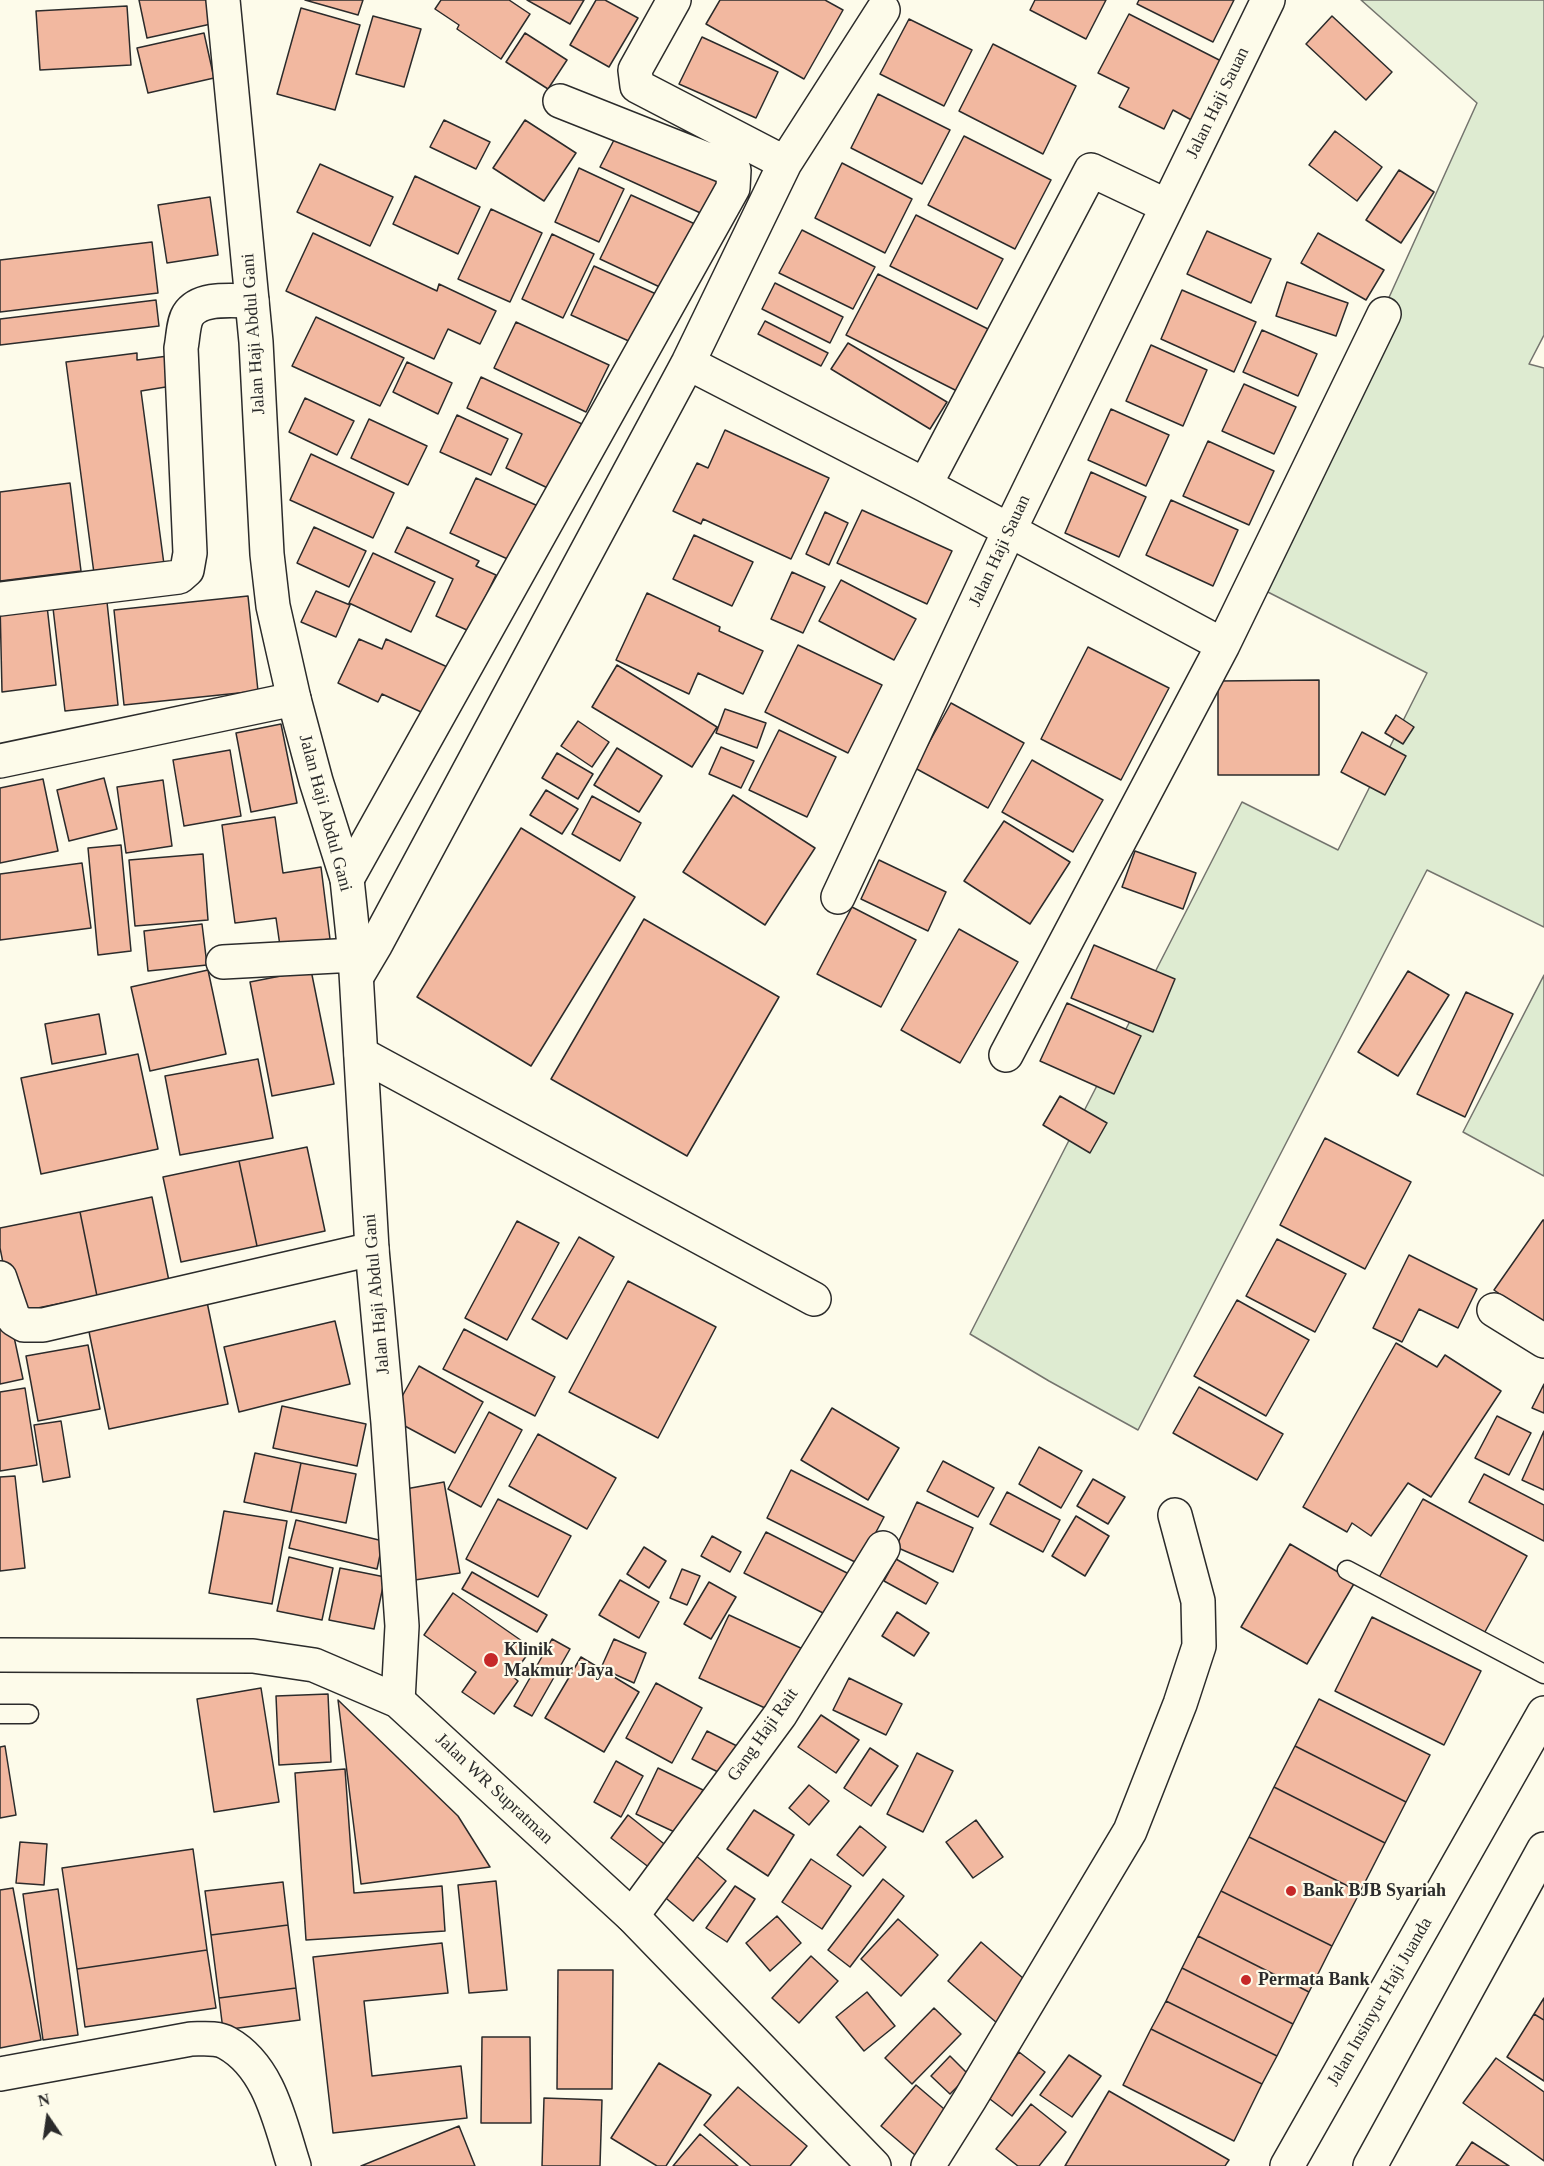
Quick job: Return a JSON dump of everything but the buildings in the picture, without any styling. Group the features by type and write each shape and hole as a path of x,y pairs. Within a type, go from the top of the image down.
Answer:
{"main road":[{"name":"Jalan Haji Abdul Gani","path":"223,0 256,342 267,554 273,606 316,781 347,879 356,965 372,1249 388,1423 402,1626 398,1701"},
{"path":"675,0 635,70 637,86 785,162"},
{"name":"Jalan Haji Sauan","path":"838,897 1009,531 1268,0"},
{"path":"223,962 356,965 382,933 688,363 785,162 884,10"},
{"path":"347,879 733,188 734,170 560,101"},
{"path":"925,485 1091,170 1167,206"},
{"path":"0,599 179,577 187,570 190,553 181,348 187,317 194,308 211,302 252,301"},
{"path":"1006,1054 1223,645 1384,314"},
{"path":"688,363 925,485 1223,645"},
{"path":"0,761 294,699"},
{"path":"361,1054 814,1299"},
{"path":"0,1278 14,1319 24,1325 43,1325 372,1249"},
{"path":"1494,1310 1544,1341"},
{"path":"928,2166 1130,1831 1180,1704 1199,1646 1199,1635 1198,1601 1175,1515"},
{"name":"Gang Haji Rait","path":"632,1916 780,1715 883,1548"},
{"name":"Jalan WR Supratman","path":"0,1655 253,1656 314,1665 398,1701 632,1916 874,2166"},
{"name":"Jalan Insinyur Haji Juanda","path":"1287,2166 1544,1713"},
{"path":"1370,2166 1544,1849"},
{"path":"0,2074 191,2039 226,2042 250,2061 270,2093 294,2166"}],"lane":[{"path":"1347,1570 1544,1674"},
{"path":"0,1714 29,1714"}],"green space":[{"path":"1361,0 1544,0 1544,335 1529,364 1544,368 1544,927 1427,870 1138,1430 970,1334 1242,802 1338,850 1427,673 1258,587 1477,103"},
{"path":"1544,975 1544,1176 1463,1132"}],"place":[{"name":"Klinik Makmur Jaya","path":"491,1660"},
{"name":"Bank BJB Syariah","path":"1291,1891"},
{"name":"Permata Bank","path":"1246,1980"}]}
